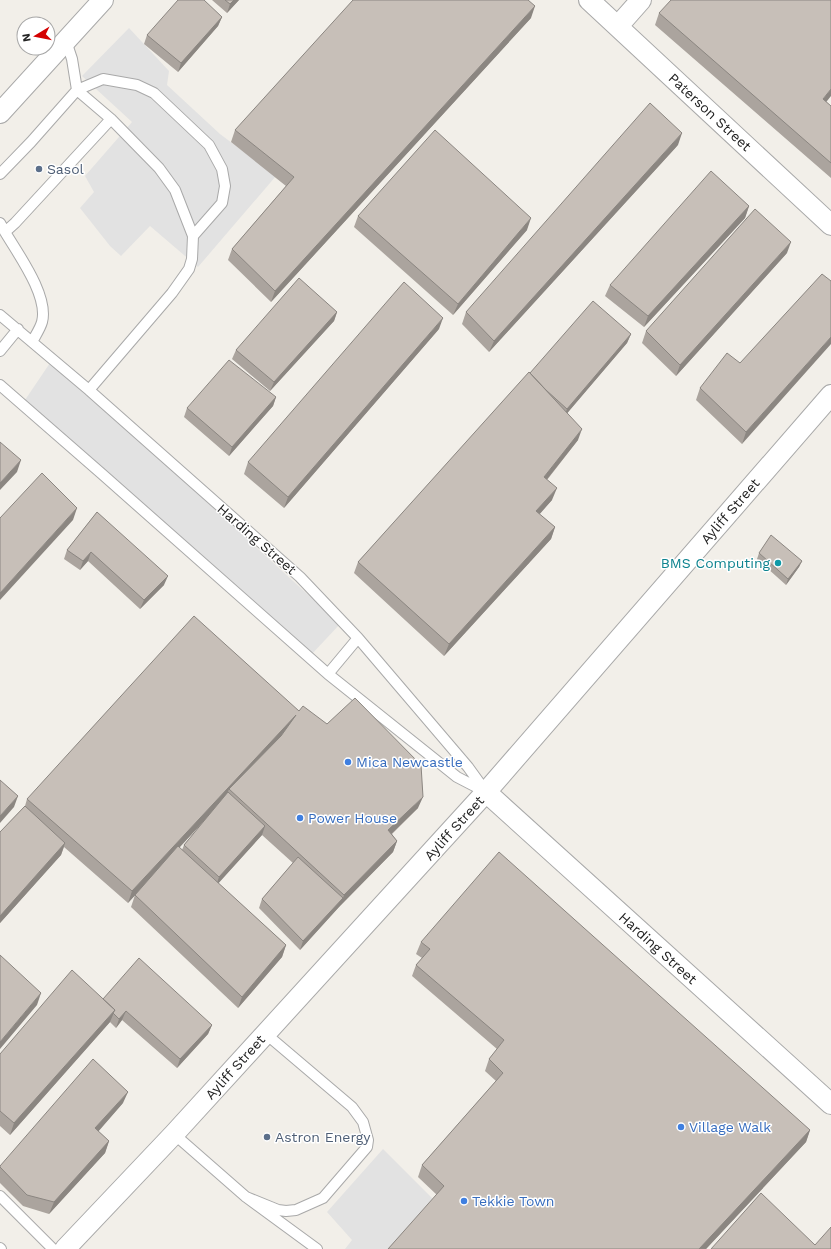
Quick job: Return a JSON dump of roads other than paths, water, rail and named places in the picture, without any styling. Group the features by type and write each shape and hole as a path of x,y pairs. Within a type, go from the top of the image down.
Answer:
{"street":[{"path":"0,113 103,0"},
{"name":"Paterson Street","path":"589,0 831,225"},
{"path":"618,26 641,0"},
{"name":"Ayliff Street","path":"65,1249 174,1134 486,792 831,395"},
{"name":"Harding Street","path":"486,792 831,1104"}],"lane":[{"path":"66,41 72,59 77,90 111,119 159,168 175,190 193,236 192,259 189,270 172,293 89,390"},
{"path":"0,174 32,142 77,90 103,79 137,85 154,93 209,145 222,169 225,186 222,203 193,236"},
{"path":"32,342 42,322 42,302 32,276 2,227 15,223 111,119"},
{"name":"Harding Street","path":"0,315 89,390 300,577 358,638 468,767 486,792"},
{"path":"0,351 18,329"},
{"name":"Harding Street","path":"0,385 328,674 457,777 486,792"},
{"path":"328,674 358,638"},
{"path":"246,1197 286,1212 296,1210 323,1198 367,1147 368,1140 363,1122 352,1106 266,1034"},
{"path":"174,1134 246,1197 317,1249"},
{"path":"0,1196 54,1249"}],"place":[{"name":"Sasol","path":"39,169"},
{"name":"BMS Computing","path":"778,563"},
{"name":"Mica Newcastle","path":"348,762"},
{"name":"Power House","path":"300,818"},
{"name":"Village Walk","path":"681,1127"},
{"name":"Astron Energy","path":"267,1137"},
{"name":"Tekkie Town","path":"464,1201"}]}
